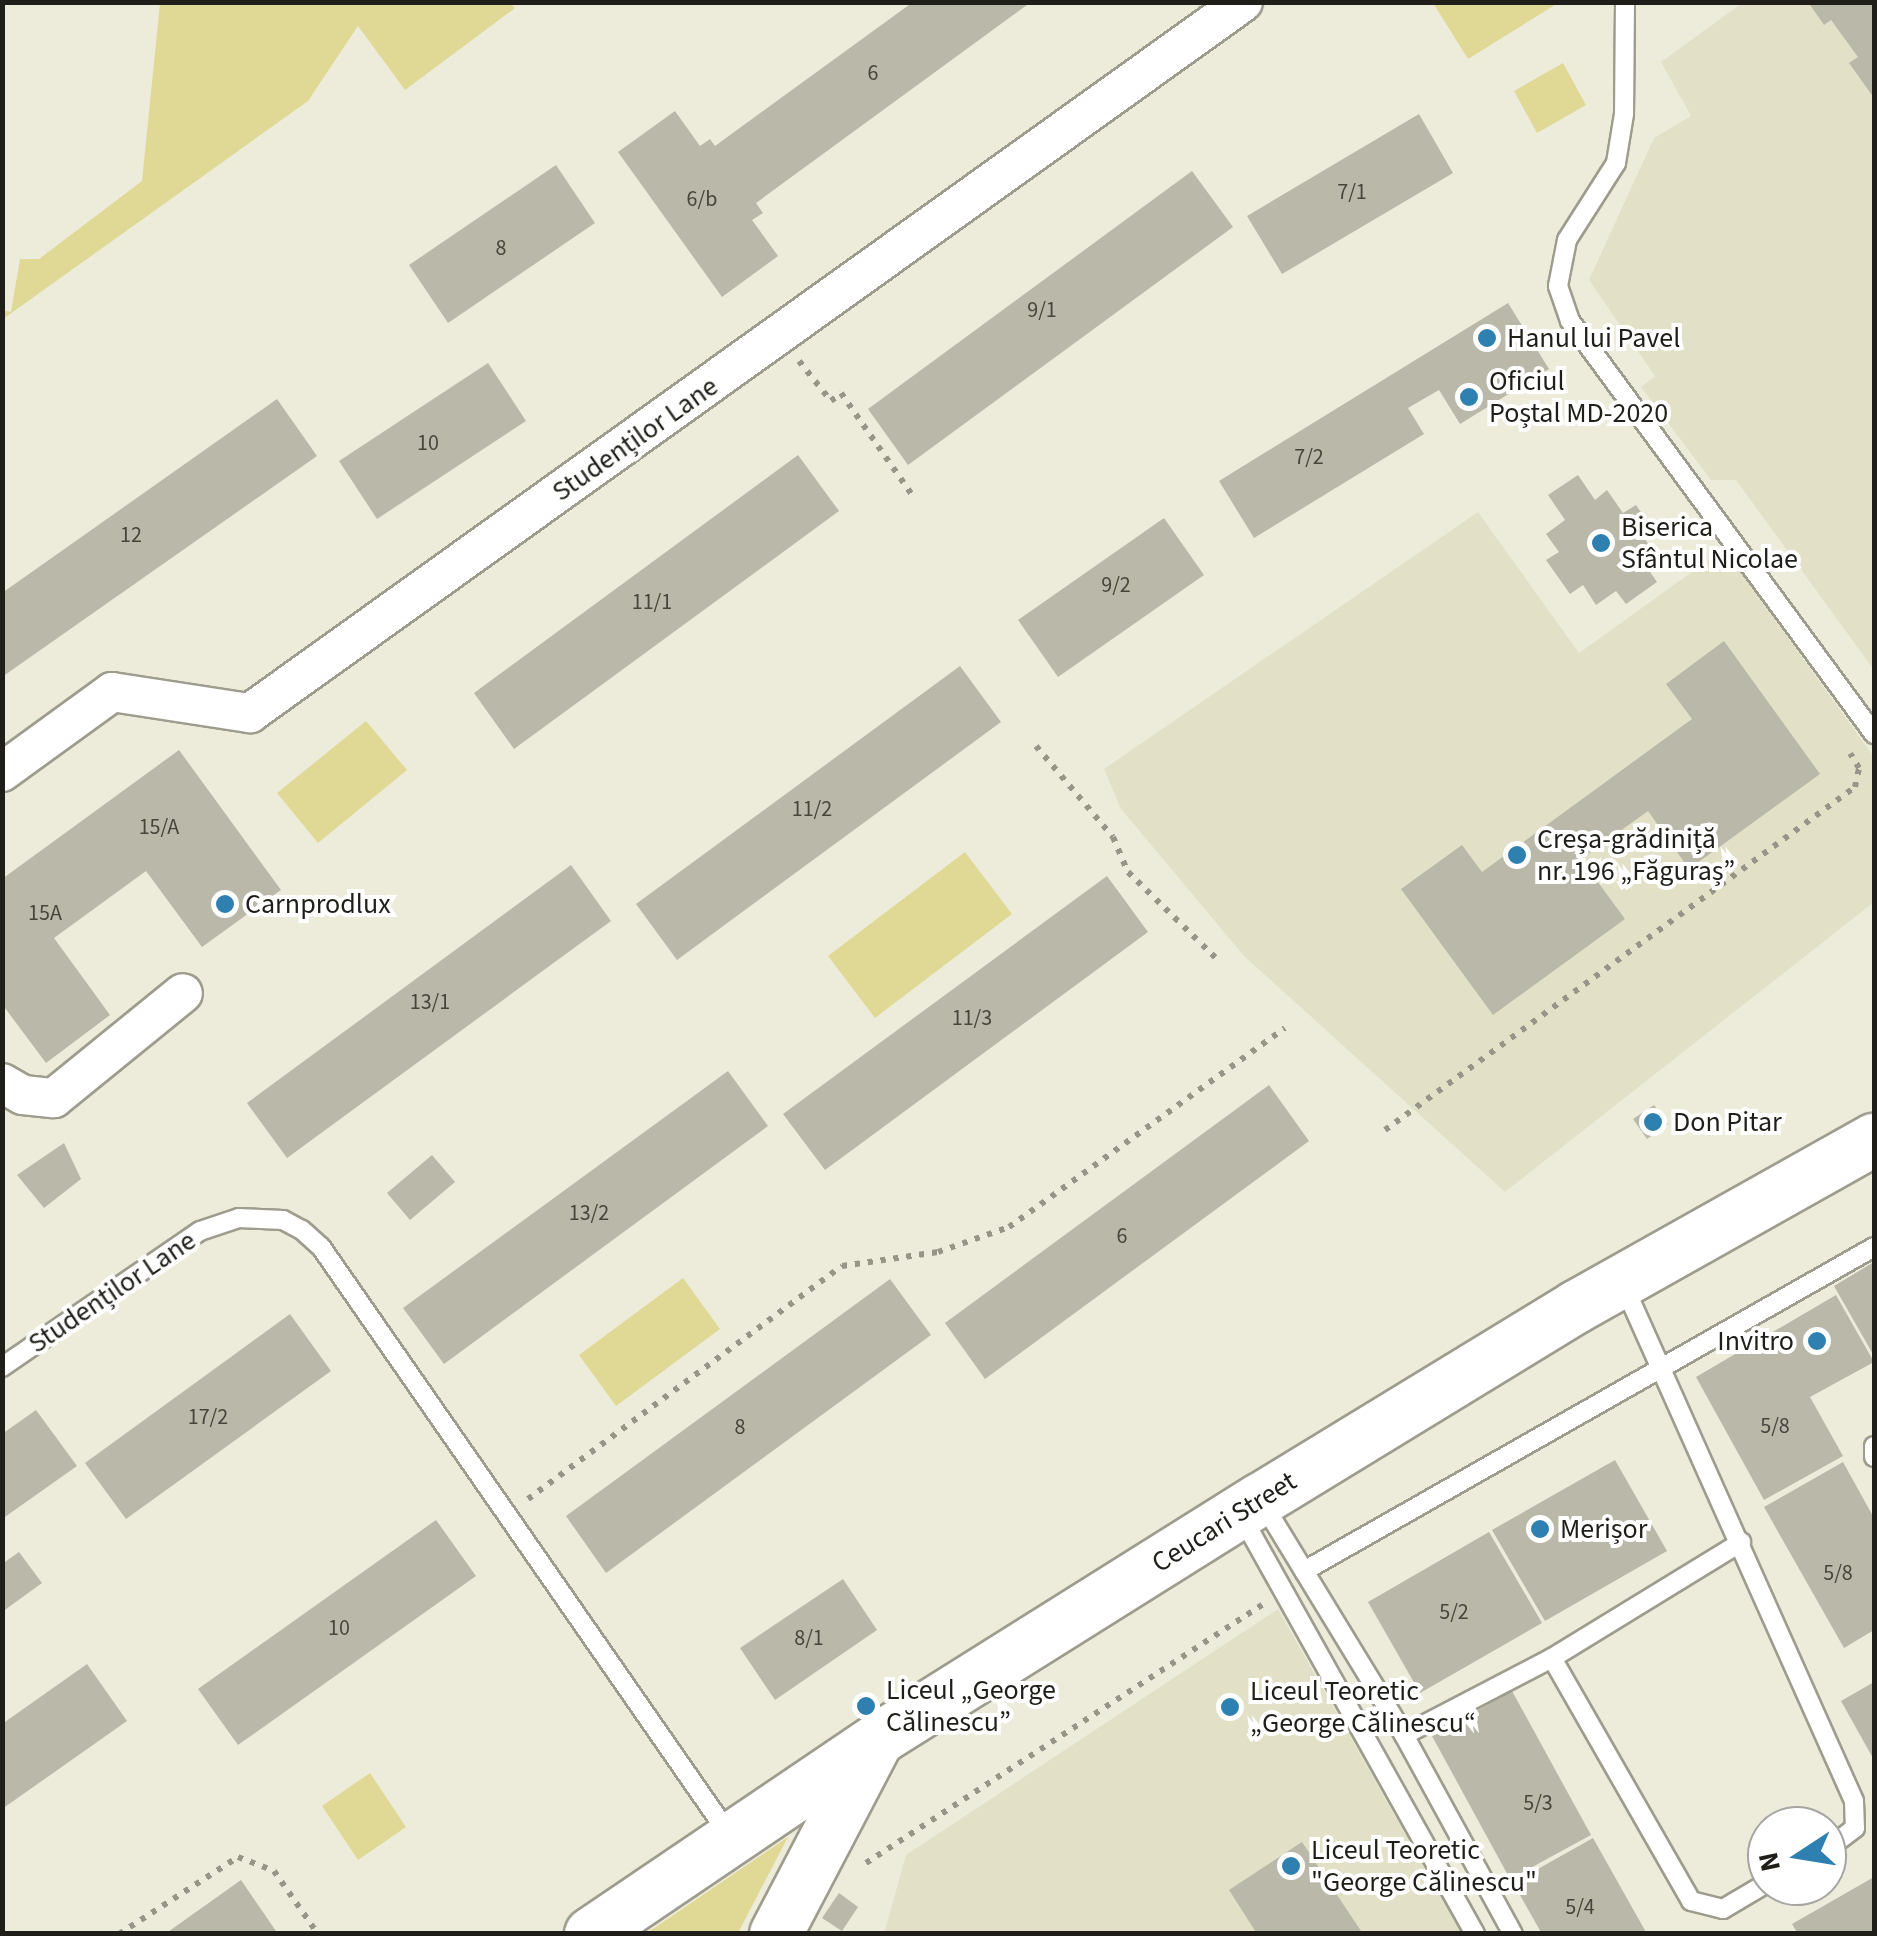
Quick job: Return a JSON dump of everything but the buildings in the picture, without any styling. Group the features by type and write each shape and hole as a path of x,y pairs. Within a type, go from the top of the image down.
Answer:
{"street":[{"name":"Studenților Lane","path":"2,772 112,692 250,713 1244,2"},
{"path":"2,1083 23,1095 54,1098 183,993"},
{"name":"Ceucari Street","path":"592,1934 730,1836 880,1738 1250,1506 1622,1282 1874,1140"},
{"path":"776,1934 880,1738"}],"lane":[{"path":"1625,2 1626,100 1616,163 1567,240 1558,286 1570,322 1874,734"},
{"name":"Studenților Lane","path":"2,1367 200,1231 239,1218 283,1220 320,1247 506,1516"},
{"path":"1304,1571 1874,1248"},
{"path":"1622,1282 1854,1801 1855,1828 1847,1834"},
{"path":"1874,1446 1874,1458"},
{"path":"1250,1506 1304,1571 1404,1735 1513,1934"},
{"path":"1250,1506 1284,1591 1475,1934"},
{"path":"506,1516 730,1836"},
{"path":"1404,1735 1552,1658 1741,1542"},
{"path":"1552,1658 1691,1901 1723,1909 1747,1895"}],"path":[{"path":"780,337 830,401 841,393 916,498"},
{"path":"1036,746 1113,837 1128,872 1219,961"},
{"path":"1385,1130 1856,786 1858,768 1847,748"},
{"path":"506,1516 842,1266 938,1252 1008,1227 1285,1028"},
{"path":"851,1872 1284,1591"},
{"path":"120,1934 238,1857 274,1871 318,1934"}],"shaded area":[{"path":"160,3 510,3 515,8 405,90 358,26 308,101 3,319 3,310 11,312 20,259 39,259 142,181"},
{"path":"1433,3 1558,3 1468,59"},
{"path":"1742,3 1874,3 1874,670 1736,480 1711,480 1641,387 1655,376 1589,280 1654,138 1691,116 1661,62"},
{"path":"1563,63 1586,105 1537,133 1514,91"},
{"name":"Creșa-grădiniță nr. 196 „Făguraș”","path":"1478,512 1579,653 1724,549 1874,757 1874,902 1505,1192 1244,956 1121,809 1104,769"},
{"path":"366,721 407,770 318,843 277,793"},
{"path":"965,852 1012,914 875,1018 828,956"},
{"path":"683,1278 720,1329 616,1406 579,1355"},
{"name":"Liceul Teoretic „George Călinescu“","path":"1278,1609 1461,1933 884,1934 906,1855"},
{"path":"370,1773 406,1827 358,1860 322,1806"},
{"path":"788,1837 738,1933 647,1933"}],"place":[{"name":"Hanul lui Pavel","path":"1487,338"},
{"name":"Oficiul Poștal MD-2020","path":"1469,397"},
{"name":"Biserica Sfântul Nicolae","path":"1601,543"},
{"name":"Creșa-grădiniță nr. 196 „Făguraș”","path":"1517,855"},
{"name":"Carnprodlux","path":"225,904"},
{"name":"Don Pitar","path":"1653,1122"},
{"name":"Invitro","path":"1817,1341"},
{"name":"Merișor","path":"1540,1529"},
{"name":"Liceul „George Călinescu”","path":"866,1706"},
{"name":"Liceul Teoretic „George Călinescu“","path":"1230,1707"},
{"name":"Liceul Teoretic \"George Călinescu\"","path":"1291,1866"}]}
